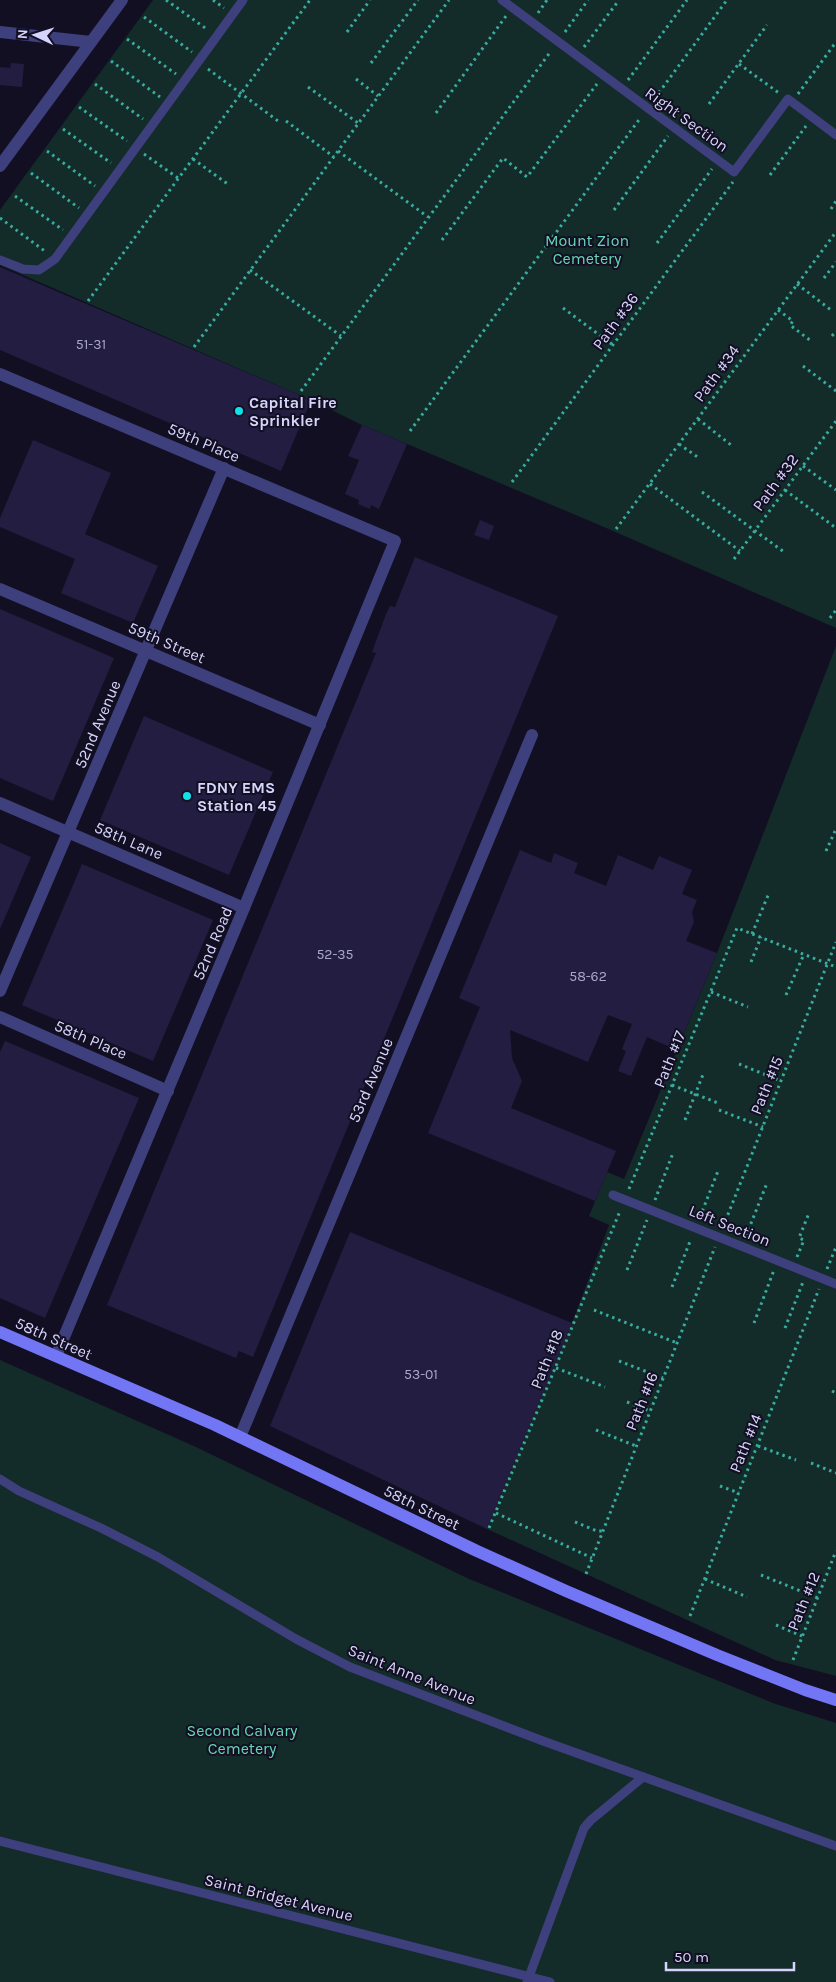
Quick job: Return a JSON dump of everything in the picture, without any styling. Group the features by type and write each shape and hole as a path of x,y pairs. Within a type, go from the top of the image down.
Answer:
{"main road":[{"name":"58th Street","path":"0,1332 240,1438 477,1551 566,1591 805,1690 836,1700"}],"street":[{"path":"0,166 122,0"},
{"path":"0,32 91,42"},
{"name":"59th Place","path":"0,374 395,541"},
{"name":"52nd Avenue","path":"0,991 224,468"},
{"name":"52nd Road","path":"56,1356 244,908 395,541"},
{"name":"59th Street","path":"0,589 320,725"},
{"name":"53rd Avenue","path":"240,1438 532,735"},
{"name":"58th Lane","path":"0,803 244,908"},
{"name":"58th Place","path":"0,1018 168,1090"}],"lane":[{"path":"0,260 23,269 39,270 55,258 243,0"},
{"name":"Right Section","path":"502,0 734,172 790,101"},
{"path":"790,101 836,135"},
{"name":"Left Section","path":"613,1195 836,1284"},
{"name":"Saint Anne Avenue","path":"0,1479 19,1491 85,1520 158,1557 296,1640 350,1667 503,1726 836,1846"},
{"path":"528,1979 584,1828 643,1777"},
{"name":"Saint Bridget Avenue","path":"0,1841 528,1979 550,1982"}],"path":[{"path":"166,0 217,36"},
{"path":"88,301 310,0"},
{"path":"347,32 370,0"},
{"path":"371,63 418,0"},
{"path":"194,346 449,0"},
{"path":"301,391 588,0"},
{"path":"577,56 619,0"},
{"path":"622,88 687,0"},
{"path":"410,431 727,0"},
{"path":"436,113 512,8"},
{"path":"709,104 767,25"},
{"path":"127,39 184,81"},
{"path":"739,64 790,101 836,42"},
{"path":"111,61 168,103"},
{"path":"442,240 503,158 527,177 604,75"},
{"path":"356,79 378,96"},
{"path":"95,84 152,125"},
{"path":"308,87 358,123"},
{"path":"770,175 812,117"},
{"path":"286,121 334,157"},
{"path":"614,210 674,128"},
{"path":"63,129 120,170"},
{"path":"47,151 104,192"},
{"path":"338,151 428,217"},
{"path":"193,159 229,185"},
{"path":"657,243 718,160"},
{"name":"Path #36","path":"512,482 734,181 734,172"},
{"path":"31,173 87,214"},
{"path":"15,196 71,236"},
{"path":"830,209 836,201"},
{"path":"0,218 55,258"},
{"name":"Path #34","path":"616,529 836,232"},
{"path":"824,278 836,262"},
{"path":"250,270 341,336"},
{"path":"797,284 831,310"},
{"path":"564,308 613,345"},
{"path":"778,310 793,321 790,324 811,341"},
{"path":"832,336 836,331"},
{"path":"802,366 836,391"},
{"path":"698,419 732,444"},
{"name":"Path #32","path":"734,559 836,420"},
{"path":"680,444 698,458"},
{"path":"803,466 836,490"},
{"path":"650,484 740,550"},
{"path":"785,490 836,528"},
{"path":"702,492 784,552"},
{"path":"830,618 836,610"},
{"path":"826,851 836,829"},
{"path":"769,893 752,934 836,967"},
{"name":"Path #17","path":"625,1200 737,928 752,934"},
{"path":"751,962 761,937"},
{"name":"Path #15","path":"719,1237 836,942"},
{"path":"786,996 804,954"},
{"path":"711,992 748,1007"},
{"path":"739,1064 781,1081"},
{"path":"685,1120 704,1072"},
{"path":"672,1085 718,1103"},
{"path":"719,1110 763,1127"},
{"path":"742,1246 767,1183"},
{"name":"Path #18","path":"490,1528 625,1200"},
{"path":"793,1266 804,1240 799,1238 809,1213"},
{"name":"Path #16","path":"586,1574 719,1237"},
{"name":"Path #14","path":"690,1616 836,1247"},
{"path":"754,1323 778,1260"},
{"path":"785,1328 807,1272"},
{"path":"594,1310 677,1343"},
{"path":"619,1360 663,1378"},
{"path":"556,1368 605,1387"},
{"path":"627,1402 650,1411"},
{"path":"596,1430 636,1446"},
{"path":"758,1446 796,1460"},
{"path":"812,1463 836,1473"},
{"path":"720,1486 739,1493"},
{"path":"496,1513 592,1558"},
{"path":"575,1522 597,1532 603,1531"},
{"name":"Path #12","path":"793,1660 836,1552"},
{"path":"761,1575 818,1598"},
{"path":"705,1580 747,1597"},
{"path":"776,1625 802,1636"}],"green space":[{"name":"Mount Zion Cemetery","path":"153,0 836,0 836,628 597,524 362,425 311,400 0,265 0,210"},
{"path":"836,646 836,1676 775,1660 487,1529 572,1323 609,1225 589,1216 607,1172 624,1179 717,953"},
{"name":"Second Calvary Cemetery","path":"0,1360 196,1447 467,1578 773,1703 836,1723 836,1982 0,1982"}],"building":[{"path":"11,63 24,64 22,87 0,85 0,67 10,68"},
{"path":"0,267 311,400 281,471 0,350"},
{"path":"362,425 407,444 379,509 371,505 370,509 358,504 359,500 345,494 359,460 348,456"},
{"path":"33,440 111,473 85,534 158,566 133,623 61,593 75,559 0,527 0,518"},
{"path":"480,520 494,526 489,540 474,535"},
{"path":"415,557 558,616 253,1357 239,1351 236,1358 107,1305 376,653 372,652 386,614 390,606 395,607"},
{"path":"0,609 114,658 53,801 0,778"},
{"name":"FDNY EMS Station 45","path":"144,716 273,772 229,875 100,820"},
{"path":"0,843 31,857 0,929"},
{"path":"520,850 551,863 554,853 578,863 574,873 606,886 618,855 653,870 659,856 692,870 682,894 697,900 692,912 694,922 686,941 717,953 677,1050 647,1037 631,1076 618,1071 626,1051 622,1049 632,1024 608,1015 588,1062 510,1030 512,1058 522,1081 511,1108 616,1151 595,1201 428,1133 480,1007 459,998"},
{"path":"82,864 213,920 153,1061 22,1005"},
{"path":"5,1041 139,1098 45,1318 0,1298 0,1052"},
{"path":"350,1232 572,1323 487,1529 270,1426"}],"place":[{"name":"Capital Fire Sprinkler","path":"239,411"},
{"name":"FDNY EMS Station 45","path":"187,796"}]}
